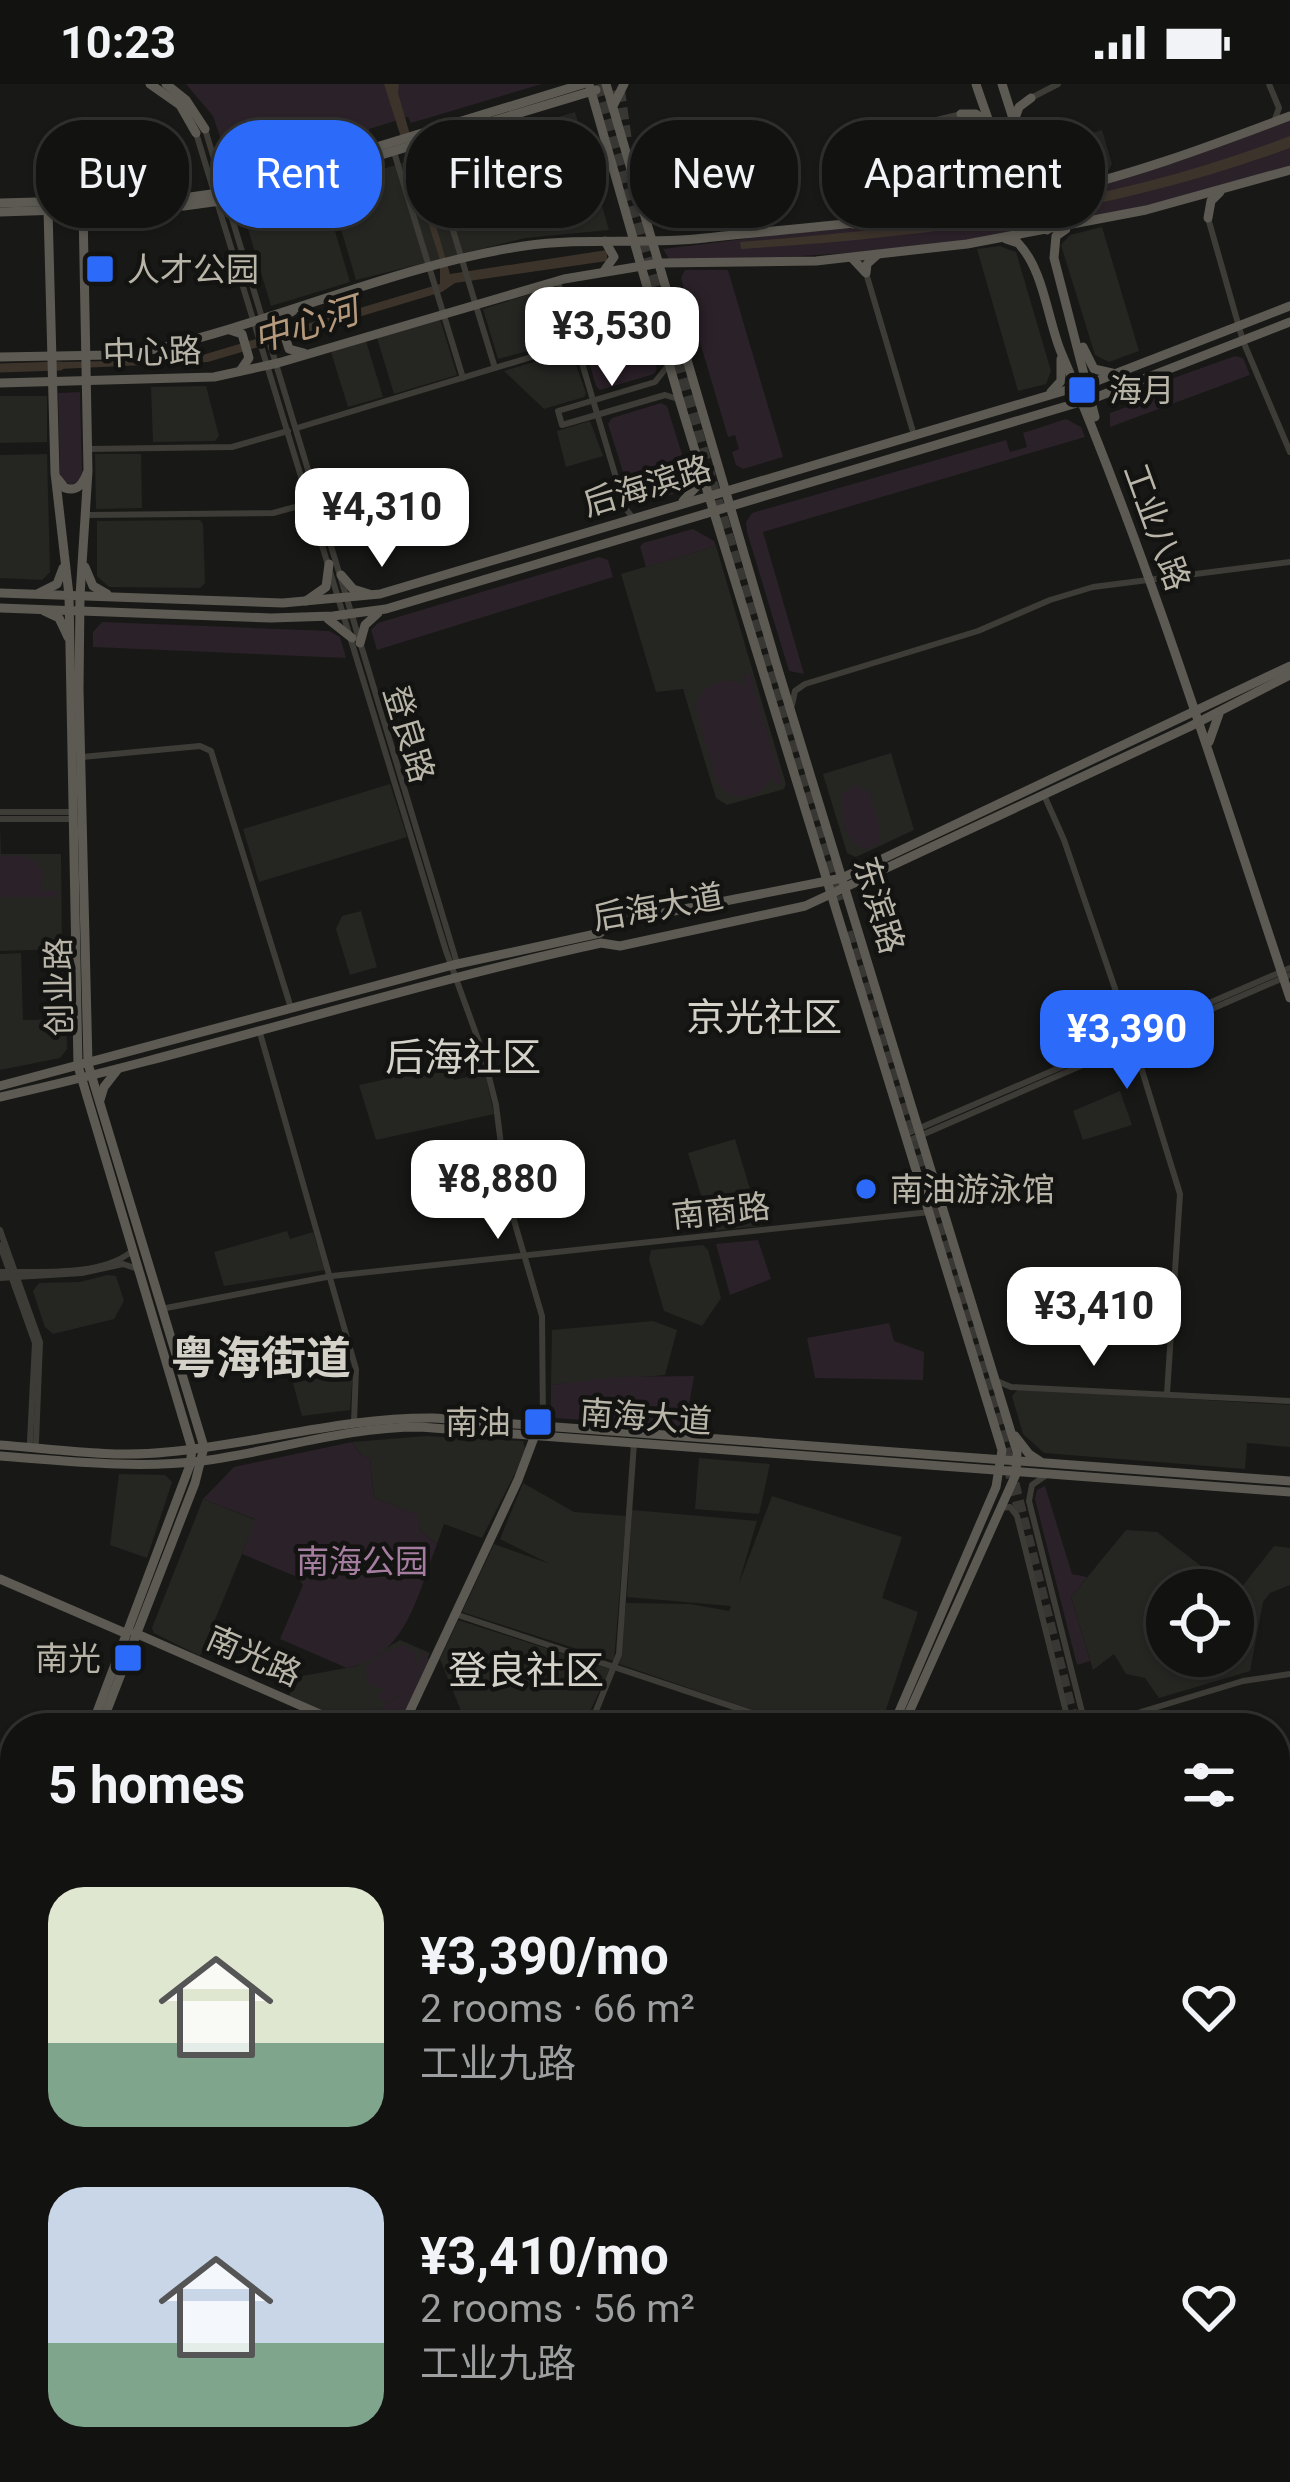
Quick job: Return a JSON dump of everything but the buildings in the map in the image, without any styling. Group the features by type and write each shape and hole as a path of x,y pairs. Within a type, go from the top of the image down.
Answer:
{"main road":[{"path":"150,84 180,105 200,131"},
{"path":"166,84 186,100 200,131"},
{"path":"614,109 624,84"},
{"path":"483,120 574,90 608,85"},
{"name":"东滨路","path":"608,85 630,164"},
{"path":"1002,86 1015,97 1031,98"},
{"path":"1002,86 1012,120"},
{"path":"961,115 975,105 978,89"},
{"path":"978,89 987,120"},
{"path":"574,90 598,114"},
{"name":"东滨路","path":"574,90 598,114 680,401 996,1427 1002,1467"},
{"path":"1015,120 1019,107 1031,98"},
{"path":"961,115 976,114 983,120"},
{"path":"1105,179 1289,118"},
{"path":"382,152 406,145"},
{"name":"中心路","path":"1105,218 1290,170"},
{"path":"1208,218 1210,201 1222,191"},
{"path":"621,196 630,198"},
{"path":"0,208 213,197"},
{"path":"1186,200 1200,206 1208,218"},
{"path":"0,208 36,210"},
{"path":"599,239 617,233 626,211"},
{"path":"461,262 524,246 599,239 685,240 822,227"},
{"name":"创业路","path":"48,228 55,473 74,596 83,1065 183,1419 198,1448"},
{"name":"创业路","path":"74,596 83,557 88,471 83,228"},
{"name":"东滨路","path":"649,228 792,716 1011,1429 1017,1468"},
{"path":"659,228 685,240"},
{"path":"1019,228 1020,232"},
{"name":"中心路","path":"0,383 182,380 229,374 442,309 557,280 659,263 852,258 1044,228"},
{"name":"工业八路","path":"1068,228 1058,234 1053,251 1072,320 1081,386"},
{"path":"706,238 699,254 710,264"},
{"name":"工业八路","path":"1001,238 1018,242 1028,255 1057,343 1081,386 1287,974 1290,998"},
{"path":"599,239 614,253 605,272"},
{"path":"866,273 867,264 877,255"},
{"path":"852,258 866,273"},
{"name":"中心路","path":"0,357 85,357 149,350 461,262"},
{"path":"668,293 674,272 695,263"},
{"path":"605,272 634,274 648,291"},
{"path":"303,305 284,317 282,326 293,352 316,351"},
{"name":"后海滨路","path":"0,593 301,603 399,590 1081,386 1290,306"},
{"path":"1052,327 1065,332 1072,320"},
{"path":"1072,320 1094,369 1123,372"},
{"name":"后海滨路","path":"0,608 323,617 386,609 1086,400 1290,322"},
{"path":"214,332 237,331 243,336 248,364 229,374"},
{"path":"1041,398 1061,381 1057,343"},
{"path":"1054,410 1078,413 1094,425 1100,407 1116,390"},
{"path":"718,460 734,477 755,482"},
{"path":"678,505 696,488 701,465"},
{"path":"795,470 807,482"},
{"path":"55,473 62,485 73,489 88,471"},
{"path":"738,529 743,508 758,497"},
{"path":"686,518 704,518 722,532"},
{"path":"34,594 61,579 64,551"},
{"path":"83,557 93,586 118,597"},
{"path":"301,603 326,587 329,564"},
{"path":"341,575 358,592 380,594"},
{"path":"399,590 395,600 404,604"},
{"path":"39,609 61,622 75,648"},
{"path":"323,617 356,640 364,625 386,609"},
{"path":"75,648 90,621 116,612"},
{"name":"后海大道","path":"1224,705 1290,666"},
{"name":"后海大道","path":"868,872 1044,795 1290,676"},
{"name":"创业路","path":"76,689 82,757 79,816"},
{"path":"1188,693 1224,705 1213,721 1207,744 1173,730 1188,693"},
{"name":"后海大道","path":"0,1100 457,969 601,944 620,946 814,902 844,883 1173,730"},
{"path":"837,858 848,868 868,872 852,912"},
{"path":"813,882 821,860"},
{"name":"后海大道","path":"0,1082 600,933 614,923 813,882 844,883"},
{"path":"814,902 827,904 838,916"},
{"path":"43,1075 68,1058 83,1033 98,1052 117,1056"},
{"path":"36,1089 68,1089 94,1107 118,1069"},
{"name":"创业路","path":"94,1107 161,1309 198,1448 195,1483 130,1633"},
{"name":"南海大道","path":"0,1442 121,1454 166,1453 354,1422 434,1418 634,1443 971,1464"},
{"path":"166,1453 182,1440 183,1419"},
{"path":"992,1509 984,1477 971,1464 992,1451 996,1427"},
{"name":"南海大道","path":"0,1456 156,1464 385,1428 539,1430 1002,1467 1290,1481"},
{"path":"1011,1429 1029,1454 1049,1470"},
{"path":"409,1713 539,1430"},
{"path":"0,1442 84,1445 121,1454"},
{"path":"195,1483 210,1466 230,1456"},
{"name":"创业路","path":"101,1713 181,1488 196,1461"},
{"path":"156,1464 176,1471 181,1488"},
{"path":"908,1713 992,1509 1002,1467"},
{"path":"899,1713 992,1509 1017,1468"},
{"name":"南海大道","path":"1049,1470 1290,1492"},
{"name":"南光路","path":"0,1580 317,1713"}],"street":[{"path":"1031,98 1058,84"},
{"path":"1269,84 1279,108 1270,124"},
{"path":"942,120 961,115"},
{"path":"200,131 213,170"},
{"path":"394,148 463,378"},
{"path":"1208,218 1243,341 1290,452"},
{"path":"231,228 341,575 344,600"},
{"path":"450,228 495,368"},
{"path":"866,273 914,435"},
{"path":"557,280 625,508 633,518"},
{"path":"87,448 232,447 576,343 596,340 609,344 658,328"},
{"path":"669,363 662,378 558,411 562,425 668,395 680,401"},
{"path":"650,383 656,387 655,398"},
{"path":"293,429 310,503 344,600"},
{"path":"86,515 273,513 310,503"},
{"path":"777,666 792,683 805,683 960,637 1073,592 1290,562"},
{"name":"登良路","path":"344,600 457,969"},
{"path":"792,716 793,695 805,683"},
{"path":"82,757 200,746 212,751 291,1008"},
{"path":"1044,795 1133,1041 1180,1194 1167,1394"},
{"path":"0,816 79,816"},
{"path":"457,969 496,1105 508,1199 544,1324 539,1430"},
{"path":"907,1137 1287,974"},
{"path":"259,1029 356,1369 354,1422"},
{"name":"南商路","path":"161,1309 332,1276 930,1212"},
{"path":"0,1230 36,1349 33,1442"},
{"path":"0,1245 14,1274"},
{"path":"0,1275 96,1266 128,1256 132,1246"},
{"path":"14,1274 82,1273 123,1264 140,1270"},
{"path":"997,1382 1290,1401"},
{"path":"1004,1406 1009,1393 1020,1386"},
{"path":"595,1713 615,1667 634,1443"},
{"path":"1049,1470 1032,1485 1030,1505 1083,1713"},
{"path":"992,1509 1008,1507 1016,1513 1066,1713"},
{"path":"455,1614 752,1713"},
{"path":"1137,1713 1243,1681 1290,1674"}],"shaded area":[{"path":"575,112 577,120 548,120"},
{"path":"1105,140 1112,164 1105,172"},
{"path":"406,162 406,228 606,228 606,220 609,230 525,238 356,280 341,228 382,228 382,169"},
{"path":"248,228 334,228 350,282 271,306"},
{"path":"1102,228 1139,351 1109,362 1095,355 1061,245 1070,235"},
{"path":"999,246 1016,252 1051,371 1046,384 1018,391 977,249"},
{"path":"549,288 568,337 498,359 483,309"},
{"path":"440,319 457,375 394,394 377,338"},
{"path":"366,341 383,397 348,407 331,352"},
{"path":"571,351 586,393 544,409 504,371"},
{"path":"206,386 219,436 215,441 153,442 151,387"},
{"path":"0,396 47,396 47,442 0,443"},
{"path":"590,421 603,456 566,467 557,431"},
{"path":"47,454 50,572 42,580 0,578 0,455"},
{"path":"95,454 141,454 142,508 96,509"},
{"path":"200,520 205,583 200,588 109,587 97,576 97,521"},
{"path":"716,546 786,784 784,789 727,805 716,798 683,689 656,692 621,574"},
{"path":"891,753 914,830 856,857 847,853 823,774"},
{"path":"390,784 407,837 259,882 243,829"},
{"path":"0,825 1,854 61,854 62,949 0,951"},
{"path":"361,911 377,967 350,975 336,929 342,916"},
{"path":"21,953 23,1020 66,1019 67,1049 60,1058 0,1070 0,954"},
{"path":"451,1065 454,1080 485,1073 494,1114 376,1140 359,1085"},
{"path":"1120,1091 1132,1125 1083,1140 1073,1111"},
{"path":"735,1139 761,1226 712,1231 688,1153"},
{"path":"287,1231 290,1239 313,1232 325,1270 224,1286 214,1252"},
{"path":"703,1245 721,1298 702,1326 664,1311 649,1259 651,1250"},
{"path":"116,1276 124,1301 114,1319 53,1334 45,1327 33,1291 39,1283 80,1282"},
{"path":"653,1321 677,1330 665,1375 551,1385 552,1330"},
{"path":"353,1372 350,1410 302,1416 293,1383"},
{"path":"1018,1389 1290,1405 1290,1447 1247,1443 1245,1469 1044,1453 1023,1434 1012,1396"},
{"path":"426,1436 523,1441 526,1452 482,1538 444,1524 437,1544 420,1531 416,1514 374,1498 370,1459 352,1442"},
{"path":"699,1458 770,1464 759,1514 695,1509"},
{"path":"119,1474 165,1475 172,1482 147,1558 110,1545"},
{"path":"523,1483 574,1512 626,1516 614,1661 462,1612 494,1544 550,1564 500,1539"},
{"path":"772,1496 902,1537 882,1598 918,1612 885,1713 762,1713 619,1664 626,1603 690,1604 729,1611 731,1606 627,1597 632,1510 757,1521 738,1586"},
{"path":"203,1499 256,1520 200,1656 152,1628"},
{"path":"1126,1530 1157,1532 1205,1569 1146,1569 1146,1677 1230,1677 1159,1698 1145,1678 1126,1674 1114,1654 1093,1670 1071,1597"},
{"path":"1274,1546 1290,1548 1290,1585 1270,1593 1263,1602 1254,1650 1254,1571"},
{"path":"458,1620 610,1669 589,1713 462,1713 440,1659"},
{"path":"400,1640 430,1653 400,1713 328,1713 289,1696 297,1677 357,1666"}],"green space":[{"path":"186,84 542,84 421,120 408,117 382,125 382,120 214,120"},
{"path":"1290,121 1290,165 1105,215 1105,183"},
{"path":"832,228 1039,228 905,248 826,254 669,259 663,249"},
{"path":"685,270 728,270 783,457 743,469 736,465 732,452 739,449 735,435 728,437 681,278"},
{"path":"645,339 657,369 654,374 600,390 585,348 595,345 605,350"},
{"path":"1235,356 1243,358 1250,375 1110,427 1110,413 1143,401 1140,390"},
{"path":"80,392 82,472 80,480 71,485 60,473 58,393"},
{"path":"661,403 667,406 689,477 680,492 636,505 608,424 612,418"},
{"path":"1066,419 1081,427 1085,437 763,532 804,674 789,671 747,532 752,513 1006,440 1010,452 1027,447 1023,433"},
{"path":"693,529 716,546 646,567 643,543"},
{"path":"599,557 608,560 613,577 377,650 371,630 378,623"},
{"path":"102,622 329,631 340,637 346,658 93,647 93,632"},
{"path":"750,673 782,783 776,785 773,777 761,791 738,797 716,782 695,706 709,687 722,681 746,685 744,675"},
{"path":"854,785 869,792 881,831 878,844 868,848 853,841 844,823 843,792"},
{"path":"0,856 35,862 43,873 41,890 57,891 57,897 0,897"},
{"path":"758,1240 771,1279 730,1295 716,1244"},
{"path":"1103,1276 1134,1299 1108,1336 1098,1329 1089,1296"},
{"path":"889,1323 894,1341 924,1352 923,1380 815,1378 807,1338"},
{"path":"694,1376 686,1423 681,1427 555,1418 551,1411 551,1385 617,1377"},
{"name":"南海公园","path":"352,1442 370,1459 374,1498 417,1514 420,1531 437,1544 416,1602 397,1637 367,1662 347,1668 280,1639 303,1585 297,1577 242,1554 255,1519 203,1499 234,1467"},
{"path":"1045,1486 1072,1574 1087,1577 1071,1597 1090,1661 1077,1665 1035,1499 1037,1490"},
{"path":"406,1645 415,1652 416,1667 421,1652 429,1659 405,1713 379,1713 405,1692 384,1704 378,1694 385,1689 369,1685 365,1671"}],"water":[{"path":"384,84 399,84 406,153"},
{"path":"1290,136 1290,148 1105,201 1105,191"},
{"path":"430,228 437,228 450,274 607,250 607,261 455,283 442,292 208,362 59,369 59,362 163,360 206,354 440,284 440,260"},
{"path":"957,228 741,249 740,242 881,229"}],"waterway":[{"name":"中心河","path":"0,368 60,366"}],"tunnel":[{"path":"600,84 710,478 838,901"},
{"path":"619,90 626,141"},
{"path":"847,932 995,1410 1071,1713"}],"place":[{"name":"人才公园","path":"100,269"},
{"name":"海月","path":"1082,390"},
{"name":"南油游泳馆","path":"866,1189"},
{"name":"南油","path":"538,1422"},
{"name":"南光","path":"128,1658"}],"district":[{"name":"京光社区","path":"764,1018"},
{"name":"后海社区","path":"463,1058"},
{"name":"粤海街道","path":"261,1358"},
{"name":"登良社区","path":"526,1671"}]}
